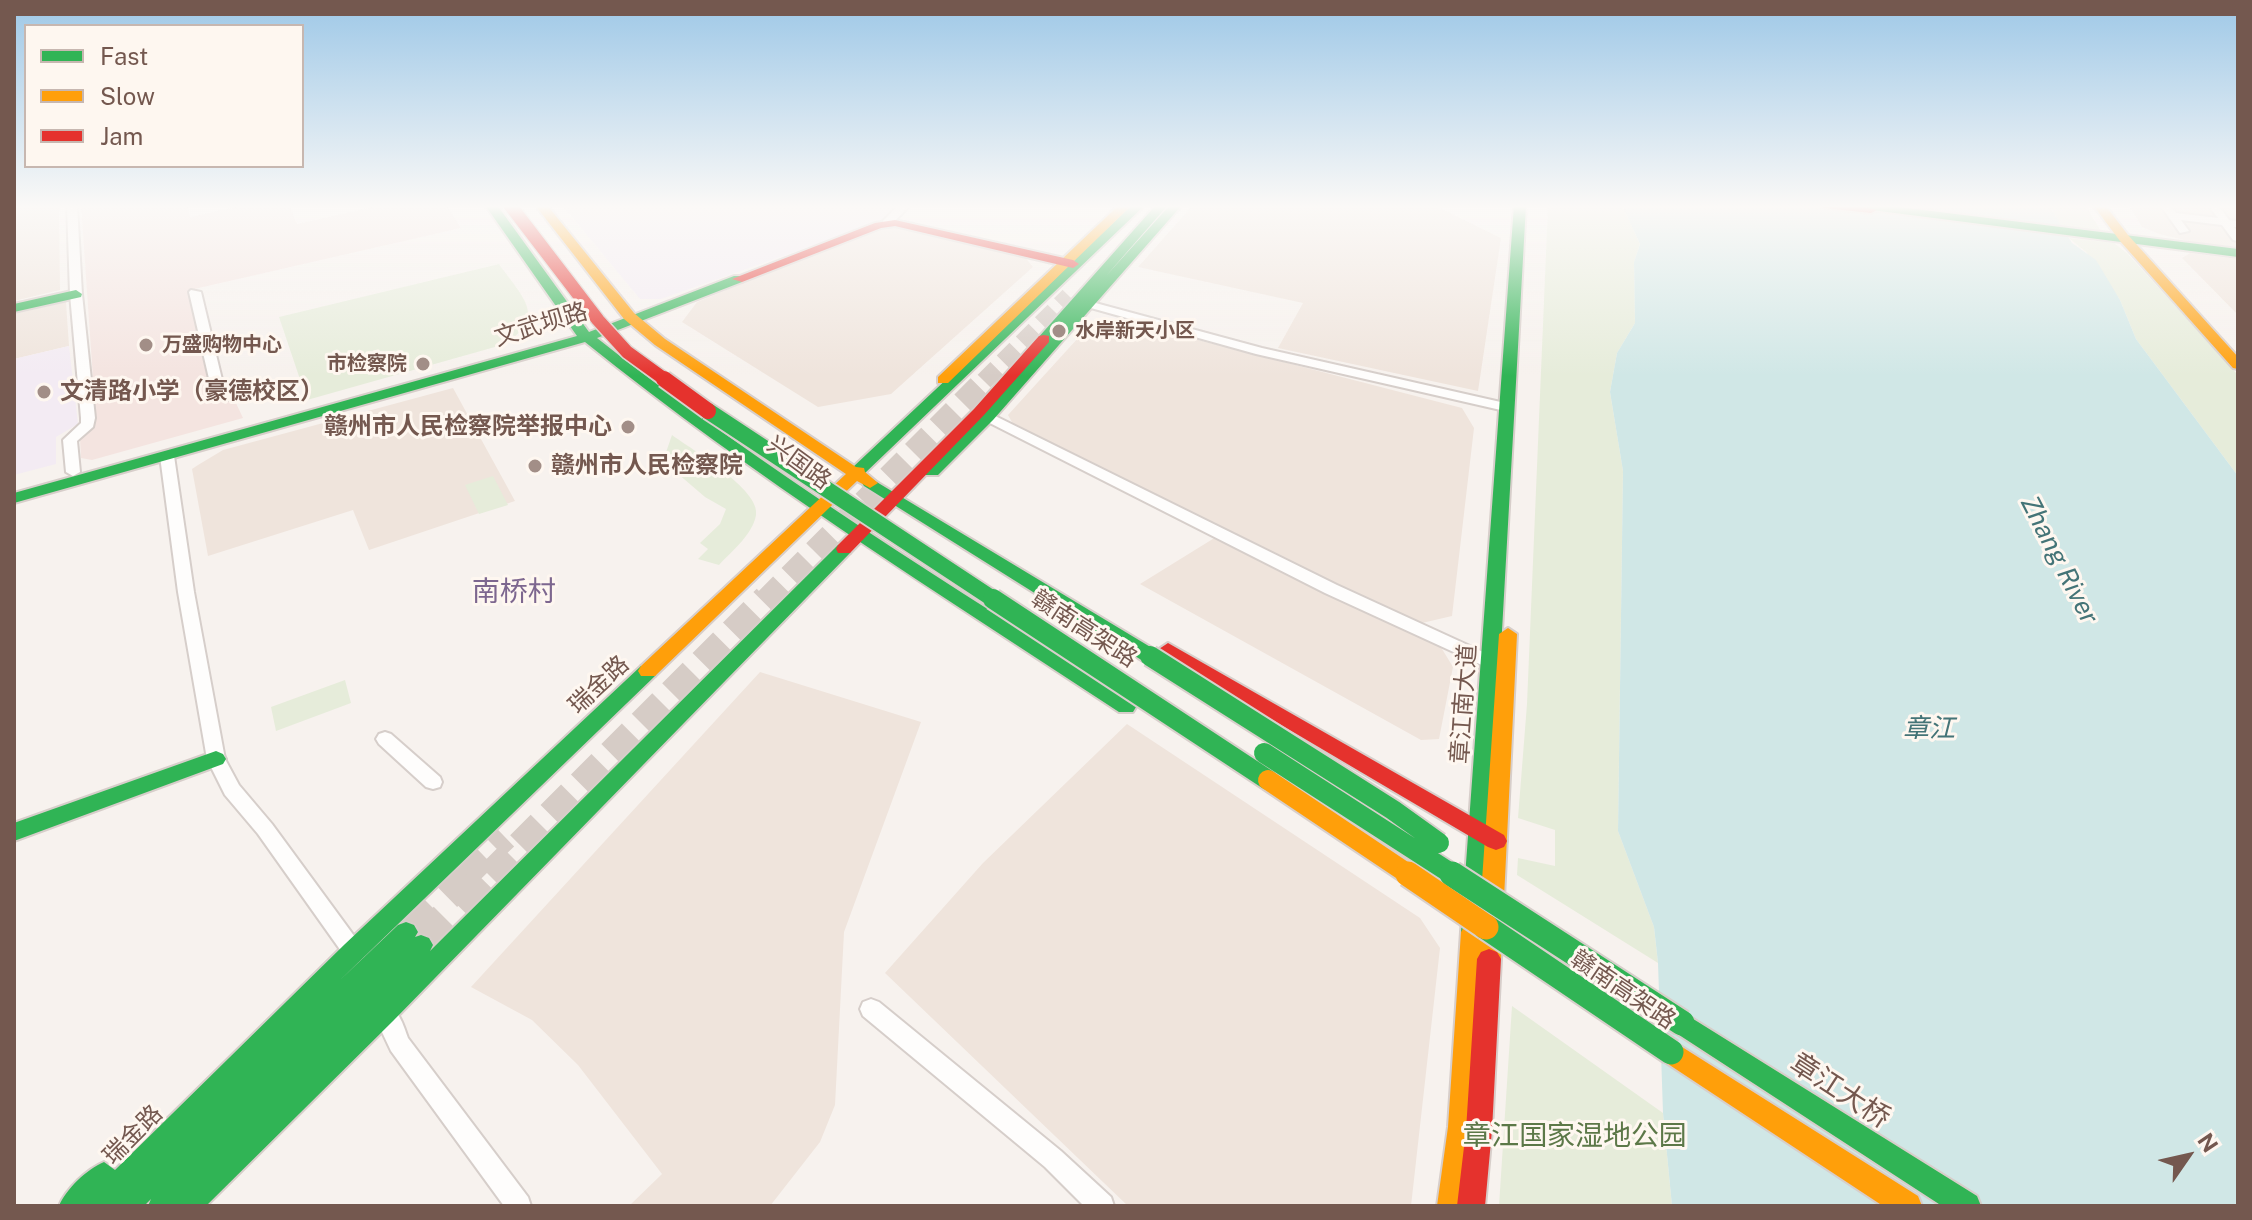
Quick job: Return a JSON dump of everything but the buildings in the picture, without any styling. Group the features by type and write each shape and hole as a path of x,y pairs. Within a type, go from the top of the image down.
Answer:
{"main road":[{"name":"兴国路","path":"532,262 583,334 679,409 861,536 972,605 1244,787"},
{"name":"赣南高架路","path":"554,262 627,352 673,388 1130,687 1671,1052"},
{"name":"赣南高架路","path":"573,262 614,315 646,347 695,383 1106,651"},
{"name":"兴国路","path":"586,262 631,319 853,472 1393,810 1682,1023"},
{"name":"文武坝路","path":"14,498 583,334 784,262"},
{"path":"1063,262 1068,263"},
{"path":"209,1206 388,1018 984,414 1099,262"},
{"path":"1073,298 1107,262"},
{"path":"1073,298 1113,262"},
{"name":"章江南大道","path":"1451,1206 1461,1127 1516,262"},
{"name":"章江南大道","path":"1471,1206 1479,1130 1529,262"},
{"path":"2144,262 2238,365"},
{"path":"2147,262 2238,348"},
{"name":"瑞金路","path":"98,1206 350,946 765,562 816,505 1068,263"},
{"path":"14,308 76,294"},
{"name":"文武坝路","path":"14,488 583,334"},
{"path":"960,540 1146,636 1496,841"},
{"path":"972,605 1016,626 1490,940"},
{"name":"赣南高架路","path":"1253,746 1682,1023"},
{"path":"14,832 216,759"},
{"path":"1350,857 1600,1025 1671,1052 1908,1206"},
{"path":"124,1206 406,932"},
{"path":"162,1206 421,945"},
{"path":"73,1206 350,946"},
{"path":"186,1206 388,1018"},
{"name":"章江大桥","path":"1682,1023 1967,1206"}],"street":[{"path":"73,472 70,440 88,424 75,262"},
{"path":"195,292 219,396 243,397"},
{"path":"1073,298 1260,351 1505,407"},
{"path":"984,414 1331,589 1490,662"},
{"path":"167,456 186,592 216,759 232,790 271,837 350,946"},
{"path":"385,739 433,782"},
{"path":"871,1009 1053,1159 1102,1206"},
{"path":"388,1018 399,1044 519,1206"}],"shaded area":[{"path":"14,262 60,262 60,290 14,301"},
{"path":"85,262 313,262 190,290 214,400 235,401 243,418 92,460 81,458 80,439 96,422"},
{"path":"609,262 766,262 661,299 640,299"},
{"path":"794,262 1029,262 1033,267 891,394 818,407 682,322 697,302"},
{"path":"1142,262 1497,262 1478,391 1278,348 1303,303 1138,267"},
{"path":"2186,262 2238,262 2238,315"},
{"path":"66,302 69,346 14,359 14,314"},
{"path":"1121,320 1462,408 1474,428 1452,616 1422,623 1331,586 1013,424 1008,415 1088,327"},
{"name":"文清路小学（豪德校区）","path":"69,346 78,424 56,437 56,464 14,475 14,359"},
{"path":"453,388 515,501 369,550 353,510 208,556 192,469 223,450"},
{"path":"1216,537 1439,644 1453,667 1439,739 1421,740 1140,584"},
{"path":"760,672 921,722 844,932 835,1105 820,1142 770,1206 629,1206 662,1174 578,1065 532,1020 471,987"},
{"path":"1127,724 1420,918 1440,948 1411,1206 1128,1206 885,973 983,863"}],"green space":[{"path":"1546,262 1634,262 1635,323 1617,353 1610,392 1623,471 1618,831 1654,927 1658,963 1517,875 1518,858 1555,866 1555,830 1518,818 1527,704"},
{"path":"2093,262 2135,262 2238,375 2238,476 2136,339 2120,300"},
{"path":"499,264 523,297 528,316 525,326 502,345 307,400 279,317"},
{"path":"672,435 737,482 755,505 756,515 751,529 719,565 698,559 708,549 700,543 720,524 726,509 705,497 663,461"},
{"path":"493,476 508,505 479,514 465,485"},
{"path":"345,680 351,703 276,731 271,707"},
{"name":"章江国家湿地公园","path":"1512,1006 1663,1113 1672,1206 1499,1206"}],"water":[{"name":"章江","path":"1634,262 2097,262 2120,300 2136,339 2238,476 2238,1206 1672,1206 1663,1113 1654,927 1618,831 1623,471 1610,392 1617,353 1635,323"}],"tunnel":[{"path":"986,379 1069,296"},
{"path":"765,601 986,379"},
{"path":"421,945 765,601"},
{"path":"463,876 504,836"},
{"path":"406,932 465,874"}],"traffic: fast":[{"path":"531,262 580,331 679,409 819,507 1126,707"},
{"path":"858,471 1079,262"},
{"path":"1044,339 1112,262"},
{"path":"932,472 988,417 1126,262"},
{"path":"1473,932 1516,262"},
{"path":"14,498 587,337 738,279"},
{"path":"14,308 76,294"},
{"path":"708,411 1268,780"},
{"path":"870,483 1150,656"},
{"path":"186,1206 384,1013 844,549"},
{"path":"1150,656 1393,810 1439,843"},
{"path":"98,1206 353,951 648,671"},
{"path":"1264,753 1682,1023"},
{"path":"14,832 216,759"},
{"path":"1486,927 1671,1052"},
{"path":"124,1206 406,932"},
{"path":"162,1206 421,945"},
{"path":"1682,1023 1967,1206"},
{"path":"73,1206 104,1176"}],"traffic: slow":[{"path":"586,262 629,316 660,342 870,483"},
{"path":"943,380 1066,262"},
{"path":"2145,262 2238,365"},
{"path":"648,671 858,471"},
{"path":"1489,959 1508,634"},
{"path":"1268,780 1486,927"},
{"path":"1451,1206 1461,1127 1473,932"},
{"path":"1671,1052 1908,1206"}],"traffic: jam":[{"path":"554,262 627,352 708,411"},
{"path":"738,279 783,262"},
{"path":"1064,262 1073,264"},
{"path":"844,549 979,412 1044,339"},
{"path":"1168,649 1496,841"},
{"path":"1471,1206 1479,1130 1489,959"}],"place":[{"name":"水岸新天小区","path":"1059,331"},
{"name":"万盛购物中心","path":"146,345"},
{"name":"市检察院","path":"423,364"},
{"name":"文清路小学（豪德校区）","path":"44,392"},
{"name":"赣州市人民检察院举报中心","path":"628,427"},
{"name":"赣州市人民检察院","path":"535,466"}],"district":[{"name":"南桥村","path":"514,592"}],"water label":[{"name":"Zhang River","path":"2059,560"}]}
